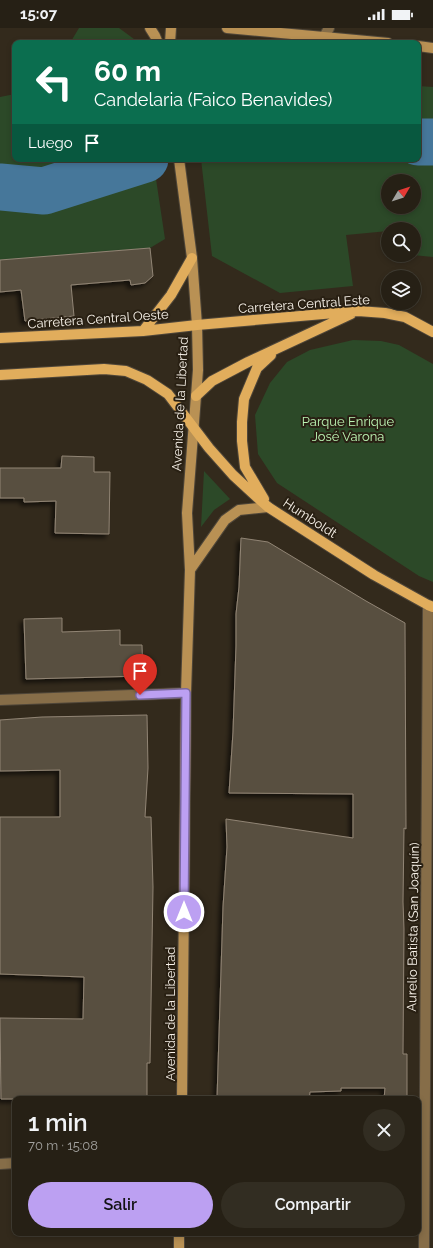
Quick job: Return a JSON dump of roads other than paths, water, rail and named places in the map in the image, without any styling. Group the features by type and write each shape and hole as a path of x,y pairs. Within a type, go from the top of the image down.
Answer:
{"main road":[{"path":"150,28 157,40"},
{"path":"170,40 171,28"},
{"path":"227,28 326,32 371,40"},
{"path":"421,46 433,48"},
{"name":"Avenida de la Libertad","path":"179,162 192,258 197,325 198,370 187,513 190,570 186,693 182,1096"},
{"path":"142,331 171,295 192,258"},
{"path":"196,396 212,381 280,347 358,311"},
{"name":"Carretera Central Este","path":"197,325 358,311 385,313 406,317 433,332"},
{"name":"Carretera Central Oeste","path":"0,338 142,331 197,325"},
{"path":"190,570 225,520 239,510 268,507 245,467 242,441 244,399 257,368 280,347"},
{"path":"0,375 104,369 126,372 146,380 168,394 193,426"},
{"name":"Humboldt","path":"193,426 233,475 268,507 374,575 430,606"},
{"path":"179,1236 179,1248"}],"street":[{"name":"Aurelio Batista (San Joaquín)","path":"424,1248 430,606"},
{"path":"0,700 186,693"},
{"path":"0,1164 12,1163"}],"waterway":[{"path":"421,142 433,142"},
{"path":"0,187 44,191 136,162"}],"park label":[{"name":"Parque Enrique José Varona","path":"348,428"}]}
